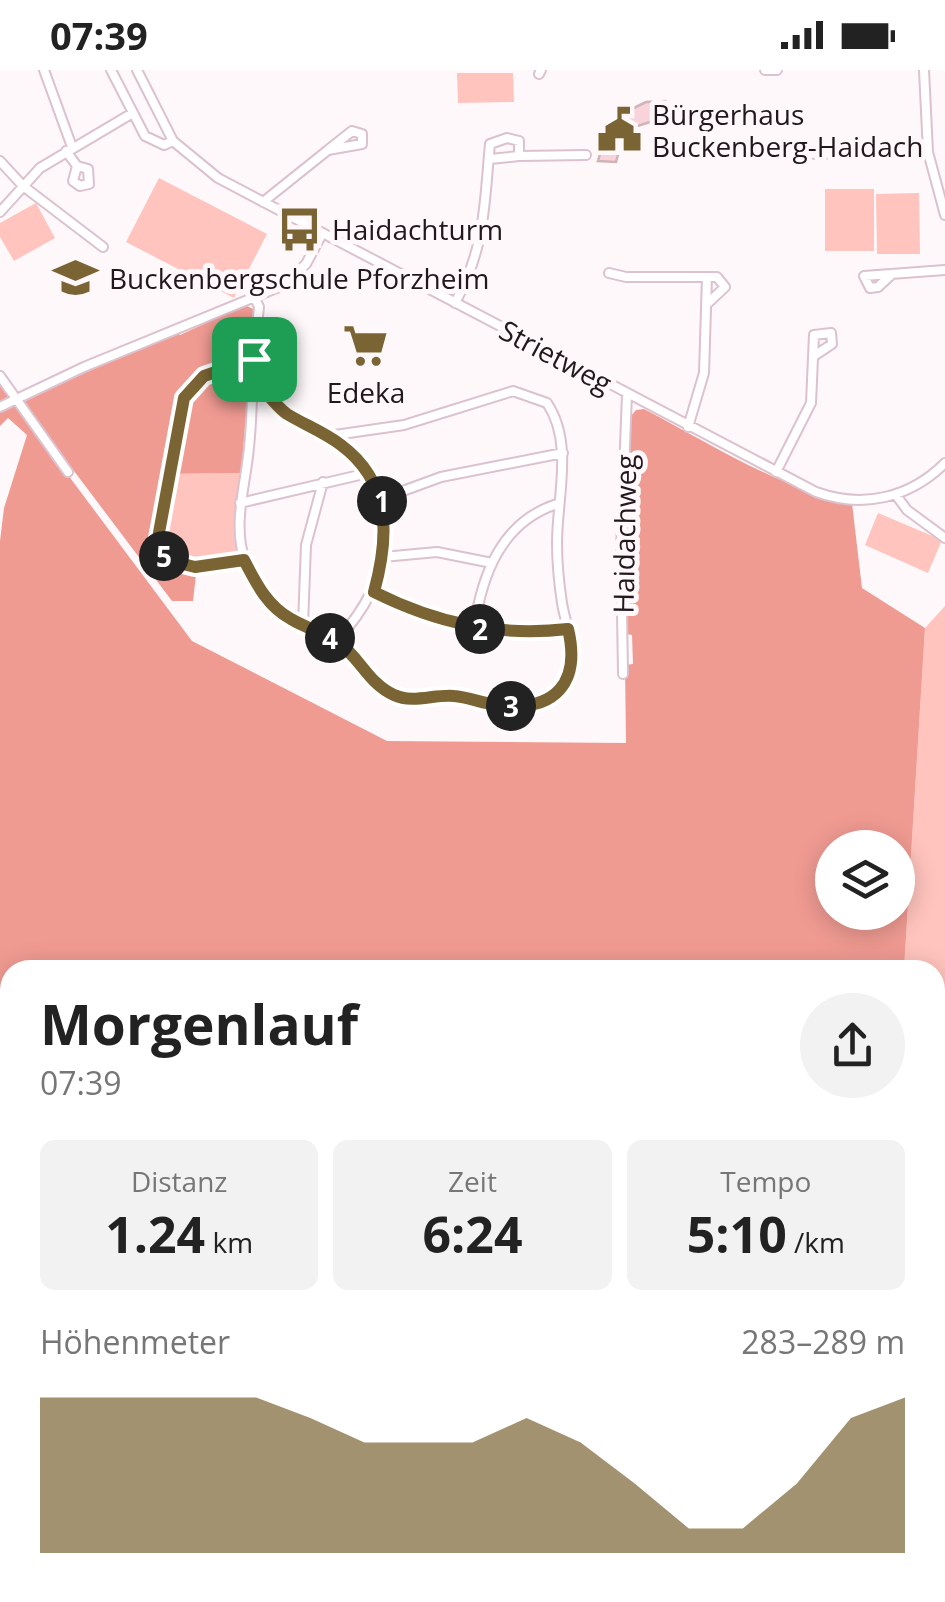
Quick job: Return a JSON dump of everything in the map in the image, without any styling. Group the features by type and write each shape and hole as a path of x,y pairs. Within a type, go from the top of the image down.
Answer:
{"street":[{"path":"44,70 77,166"},
{"name":"Strietweg","path":"110,70 145,136 164,145 173,141"},
{"name":"Strietweg","path":"136,70 173,141 205,170 816,492 840,499 896,495"},
{"path":"764,70 777,70"},
{"path":"924,70 928,152 945,215"},
{"path":"0,212 40,168 131,114"},
{"path":"454,304 465,286 486,213 490,144 498,139 517,139 519,156"},
{"path":"263,202 328,150"},
{"path":"792,154 928,152"},
{"path":"490,159 586,155"},
{"path":"0,161 24,186 103,247"},
{"path":"0,407 84,367 255,298 297,275 322,234"},
{"path":"892,274 945,270"},
{"path":"609,272 626,277 717,277 725,287 708,303"},
{"path":"688,426 704,373 707,277"},
{"path":"255,298 259,307 248,457 240,503 244,560 263,594 278,610 336,641 370,679 394,696 416,700 460,696 481,703 520,706 549,698 564,685 572,660 558,580 557,504 563,453 561,428 549,406 513,391 433,418 336,435 332,439"},
{"path":"776,472 811,402 814,356"},
{"path":"244,560 214,567 178,566 162,554 158,538 184,398 204,376 254,359"},
{"path":"0,376 68,472"},
{"path":"252,386 262,388 287,414 332,439 368,473 381,499 386,526 374,592 336,641"},
{"name":"Haidachweg","path":"622,674 621,550 627,394"},
{"path":"381,499 441,477 563,453"},
{"path":"945,463 922,483 896,495 906,510 945,538"},
{"path":"240,503 368,473"},
{"path":"303,625 306,545 322,482"},
{"path":"474,628 481,587 510,534 528,516 557,504"},
{"path":"383,558 437,552 492,562"},
{"path":"374,592 422,614 474,628 512,632 568,629"}],"shaded area":[{"path":"457,73 513,73 514,102 458,103"},
{"path":"159,178 267,234 234,298 126,242"},
{"path":"825,189 874,189 874,251 825,251"},
{"path":"919,193 920,254 877,254 876,194"},
{"path":"36,203 55,238 14,261 0,237 0,223"},
{"path":"245,305 253,309 255,317 241,473 165,474 156,527 161,559 196,575 193,601 172,601 22,402 176,331 180,335"},
{"path":"0,384 192,641 387,741 626,743 625,665 633,664 632,635 626,634 631,416 636,410 644,409 771,476 852,503 862,588 925,628 913,830 815,830 815,930 906,930 905,960 0,960 0,541 4,508 27,435 8,418 0,426"},
{"path":"241,473 236,525 241,566 196,575 161,559 154,521 165,474"},
{"path":"878,513 942,540 928,573 865,545"},
{"path":"945,606 945,960 905,960 906,930 915,930 913,830 925,628"}],"building":[{"name":"Bürgerhaus Buckenberg-Haidach","path":"665,101 663,118 634,127 622,141 616,162 598,161 606,133 619,115 646,102"}],"place":[{"name":"Bürgerhaus Buckenberg-Haidach","path":"619,130"},
{"name":"Haidachturm","path":"299,229"},
{"name":"Buckenbergschule Pforzheim","path":"76,278"},
{"name":"Edeka","path":"366,346"}],"route":[{"path":"254,359 252,386 262,388 287,414 341,445 372,480 381,499 386,526 374,592 422,614 474,628 512,632 568,629 573,650 570,675 558,692 536,704 520,706 481,703 460,696 416,700 394,696 370,679 350,652 336,641 278,610 263,594 244,560 214,567 178,566 167,560 158,538 184,398 204,376 254,359"}]}
